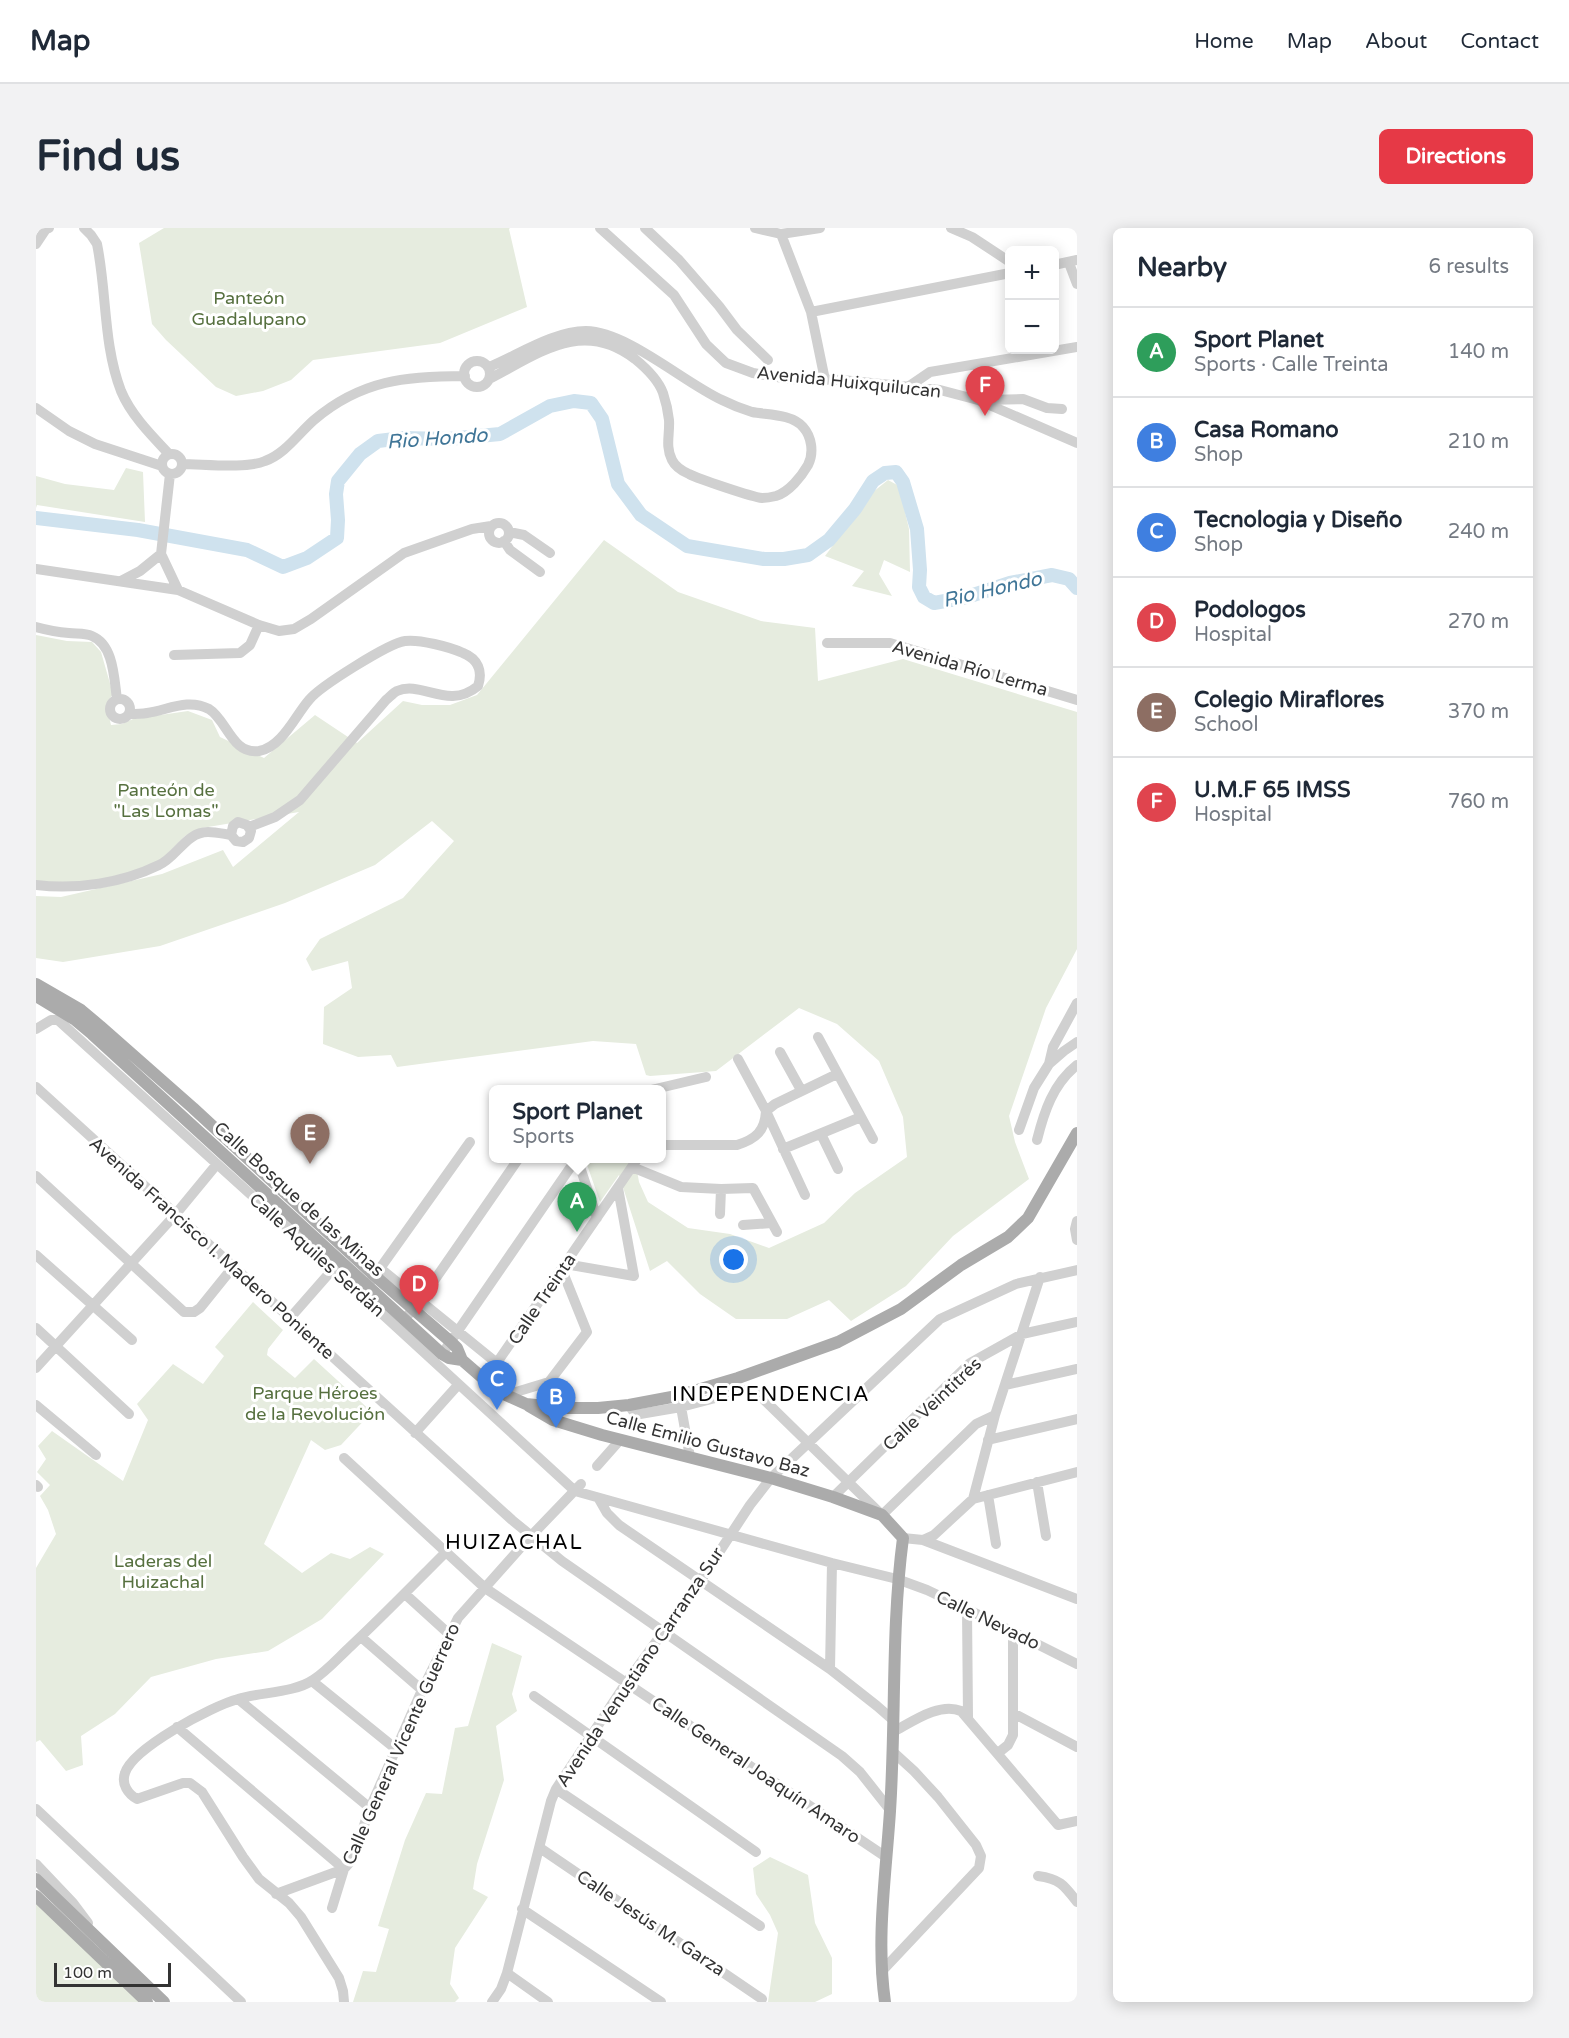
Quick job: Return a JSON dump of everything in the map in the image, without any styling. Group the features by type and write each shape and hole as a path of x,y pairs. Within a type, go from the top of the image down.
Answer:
{"main road":[{"name":"Calle Bosque de las Minas","path":"36,984 81,1010 100,1026 202,1116 375,1277 404,1319 442,1354 450,1358 462,1359 455,1337 417,1305 375,1277 74,1019 36,996"},
{"path":"462,1359 506,1395 526,1404 598,1408 677,1396 738,1378 838,1342 901,1308 961,1265 1008,1237 1028,1218 1077,1133"},
{"name":"Calle Emilio Gustavo Baz","path":"526,1404 553,1420 620,1440 771,1478 882,1515"},
{"path":"882,1515 903,1538 897,1579 890,1810 886,1857 882,1972 885,2002"},
{"path":"36,1879 164,2002"},
{"path":"36,1896 147,2002"}],"street":[{"path":"36,243 49,228"},
{"path":"36,408 69,431 95,444 167,473 180,471 182,464 178,456 169,454 139,421 122,392 108,340 97,244 84,228"},
{"name":"Avenida Huixquilucan","path":"600,228 674,294 706,344 726,363 753,373 789,379 842,380 940,390 978,400 1077,443"},
{"path":"612,238 621,228"},
{"path":"645,228 679,260 737,330 768,360"},
{"path":"755,228 780,234 820,228"},
{"path":"951,228 972,237 1005,259"},
{"path":"780,234 811,312 825,380"},
{"path":"1073,261 1077,284"},
{"path":"811,312 1005,274"},
{"path":"489,373 483,362 471,362 466,368 465,376 469,383 476,386 484,385 489,373 561,336 586,331 609,335 666,366 711,395 751,411 791,419 802,426 809,437 812,449 810,461 803,474 790,487 777,496 762,498 685,472 672,461 667,447 669,421 662,390 649,370 629,355 610,345 574,340 555,345 489,373"},
{"path":"909,387 930,372 1077,347"},
{"path":"182,464 265,462 283,451 333,404 353,394 392,380 424,376 465,376"},
{"path":"978,400 1023,399 1047,408 1062,409"},
{"path":"169,454 163,459 167,473 161,551 178,590"},
{"path":"36,569 178,590 259,625 279,631 294,629 311,619 404,553 472,529 501,522 507,526 510,550 540,572"},
{"path":"507,537 524,535 550,553"},
{"path":"121,581 140,571 161,551"},
{"path":"174,655 240,652 250,645 259,625"},
{"path":"36,627 54,632 90,635 103,644 109,657 117,699 111,704 110,709 114,716 122,719 129,714 146,713 193,703 216,714 236,744 258,752 271,747 284,734 310,697 389,645 406,640 432,644 463,653 472,658 481,672 478,686 463,695 452,696 408,689 396,692 386,700 300,800 275,817 249,827 251,834 247,841 236,841 231,835 206,832 187,841 161,864 124,878 78,887 36,885"},
{"name":"Avenida Río Lerma","path":"827,643 890,643 1077,700"},
{"path":"1049,1064 1053,1047 1077,1003"},
{"name":"Calle Aquiles Serdán","path":"36,1029 51,1020 57,1020 333,1269 458,1386 578,1487"},
{"path":"818,1037 873,1139"},
{"path":"1019,1130 1034,1088 1049,1064 1077,1042"},
{"path":"780,1052 801,1090"},
{"path":"738,1059 806,1195"},
{"path":"1037,1140 1044,1111 1051,1096 1077,1065"},
{"path":"766,1111 801,1090 837,1074"},
{"path":"666,1086 706,1077"},
{"name":"Avenida Francisco I. Madero Poniente","path":"36,1087 531,1536 562,1561 842,1756 860,1772 890,1810"},
{"path":"666,1145 737,1145 748,1142 757,1137 763,1129 766,1111"},
{"path":"783,1149 861,1117"},
{"path":"821,1134 838,1169"},
{"path":"375,1277 470,1142"},
{"path":"404,1319 417,1305 516,1163"},
{"path":"442,1354 574,1163"},
{"path":"579,1163 597,1218"},
{"path":"635,1163 681,1187 721,1189 751,1187 774,1228 743,1225"},
{"name":"Calle Treinta","path":"485,1380 635,1163"},
{"path":"36,1368 175,1215 217,1164"},
{"path":"36,1176 184,1312 194,1312 200,1308 233,1267"},
{"path":"506,1395 549,1382 587,1332 563,1267 634,1276 618,1188"},
{"path":"720,1214 721,1189"},
{"path":"1077,1222 1077,1240"},
{"path":"36,1255 132,1340"},
{"path":"290,1318 333,1269"},
{"name":"Avenida Venustiano Carranza Sur","path":"492,2002 501,1989 507,1973 522,1909 556,1789 626,1683 771,1478 940,1319 1016,1284 1077,1270"},
{"path":"973,1499 995,1415 1040,1277"},
{"name":"Calle Veintitrés","path":"833,1497 970,1363 1022,1334 1077,1322"},
{"path":"36,1328 129,1414"},
{"path":"455,1337 498,1364"},
{"path":"1005,1385 1077,1369"},
{"path":"415,1433 458,1386"},
{"path":"629,1405 633,1412 640,1414 681,1407 750,1389 759,1394 882,1515 976,1424 995,1415"},
{"path":"36,1405 96,1455"},
{"path":"681,1407 690,1457"},
{"path":"988,1440 1077,1419"},
{"path":"597,1466 620,1440"},
{"name":"Calle General Joaquín Amaro","path":"344,1458 485,1588 886,1857"},
{"path":"923,1540 944,1527 973,1499 1077,1472"},
{"path":"1037,1482 1046,1536"},
{"name":"Calle Nevado","path":"578,1487 600,1499 897,1579 927,1590 1077,1664"},
{"name":"Calle General Vicente Guerrero","path":"332,1908 344,1869 352,1860 370,1808 422,1690 458,1618 578,1487"},
{"path":"988,1495 996,1544"},
{"path":"600,1499 607,1513 619,1525 830,1669 871,1700 893,1726 943,1709 953,1708 961,1711 1058,1825 1077,1821"},
{"path":"903,1538 923,1540 1077,1599"},
{"path":"344,2002 339,1978 301,1917 289,1903 259,1879 197,1786 190,1783 183,1784 137,1799 131,1796 124,1782 124,1775 141,1754 177,1727 216,1707 238,1699 295,1687 312,1681 361,1637 445,1553"},
{"path":"830,1669 832,1563"},
{"path":"405,1593 449,1634"},
{"path":"967,1609 968,1717"},
{"path":"998,1753 1011,1740 1013,1633"},
{"path":"361,1637 422,1690"},
{"path":"312,1681 396,1749"},
{"path":"534,1696 756,1852"},
{"path":"238,1699 370,1808"},
{"path":"1013,1713 1077,1747"},
{"path":"177,1727 344,1869 276,1894"},
{"path":"882,1972 979,1868 981,1856 976,1845 938,1797 892,1751"},
{"path":"556,1789 760,1926"},
{"path":"36,1809 241,2002"},
{"name":"Calle Jesús M. Garza","path":"540,1848 762,1999"},
{"path":"36,1864 73,1903 106,1948"},
{"path":"1038,1876 1062,1883 1077,1902"},
{"path":"522,1909 648,1999 661,2002"},
{"path":"507,1973 549,2002"}],"green space":[{"name":"Panteón Guadalupano","path":"164,228 510,228 527,307 440,343 313,360 291,380 263,391 236,396 216,387 152,324 139,243"},
{"path":"126,468 143,472 145,522 37,505 36,508 36,476 65,484 114,490"},
{"path":"888,480 899,486 909,529 910,572 884,560 879,574 892,596 852,586 864,571 825,556 873,492"},
{"name":"Panteón de \"Las Lomas\"","path":"604,540 678,592 761,621 815,628 818,681 903,659 1077,712 1077,949 1046,1008 1009,1116 1015,1142 1029,1179 953,1236 906,1286 851,1321 829,1300 787,1319 736,1319 700,1294 667,1261 650,1271 619,1175 600,1202 586,1163 636,1163 639,1182 648,1202 688,1228 730,1234 769,1248 824,1223 855,1193 907,1157 903,1117 879,1061 837,1024 799,1008 716,1071 650,1076 646,1075 636,1044 593,1041 397,1067 391,1055 358,1057 323,1044 324,1007 352,988 348,961 312,971 306,959 320,939 403,898 454,841 432,821 375,865 285,903 160,946 63,962 36,958 36,896 61,897 162,874 223,850 233,867 299,812 202,828 185,836 159,862 121,875 77,884 36,881 36,635 67,641 92,642 101,652 113,694 106,704 111,725 122,724 133,719 188,711 212,720 220,737 264,758 315,715 357,743 403,701 422,705 450,705 477,695"},
{"name":"Laderas del Huizachal","path":"253,1302 283,1330 268,1349 267,1355 295,1378 314,1359 372,1412 341,1445 325,1450 311,1440 264,1544 302,1573 331,1553 350,1559 370,1547 384,1554 322,1619 268,1651 216,1659 151,1677 115,1714 81,1736 83,1765 66,1771 40,1740 36,1742 36,1568 56,1534 48,1510 40,1496 50,1485 37,1472 46,1459 38,1446 52,1431 123,1481 148,1420 137,1404 173,1364 203,1384 224,1356 215,1347"},
{"path":"492,1643 522,1656 512,1694 517,1711 496,1726 504,1780 477,1864 473,1889 488,1897 455,1948 450,1984 459,1998 455,2002 353,2002 363,1971 376,1972 389,1929 378,1926 405,1840 426,1793 442,1794 455,1728 468,1726"},
{"path":"770,1857 808,1875 815,1923 832,1958 832,1994 815,2002 768,2002 778,1933 770,1915 756,1894 753,1868"},
{"path":"36,1896 147,2002 36,2002"}],"waterway":[{"name":"Rio Hondo","path":"36,518 138,530 247,550 283,567 307,558 337,538 338,481 360,454 378,441 403,438 448,439 500,434 550,406 574,401 591,403 602,419 618,484 641,515 687,546 764,559 784,559 808,555 829,540 855,509 873,481 885,473 896,472 903,482 917,529 919,587 924,597 934,603 967,597 1010,583 1052,575 1069,579 1077,588"}],"place":[{"name":"U.M.F 65 IMSS","path":"985,416"},
{"name":"Colegio Miraflores","path":"310,1164"},
{"name":"Sport Planet","path":"577,1232"},
{"name":"Podologos","path":"419,1315"},
{"name":"Tecnologia y Diseño","path":"497,1410"},
{"name":"Casa Romano","path":"556,1428"}],"district":[{"name":"INDEPENDENCIA","path":"771,1394"},
{"name":"HUIZACHAL","path":"514,1542"}],"park label":[{"name":"Parque Héroes de la Revolución","path":"315,1403"}]}
